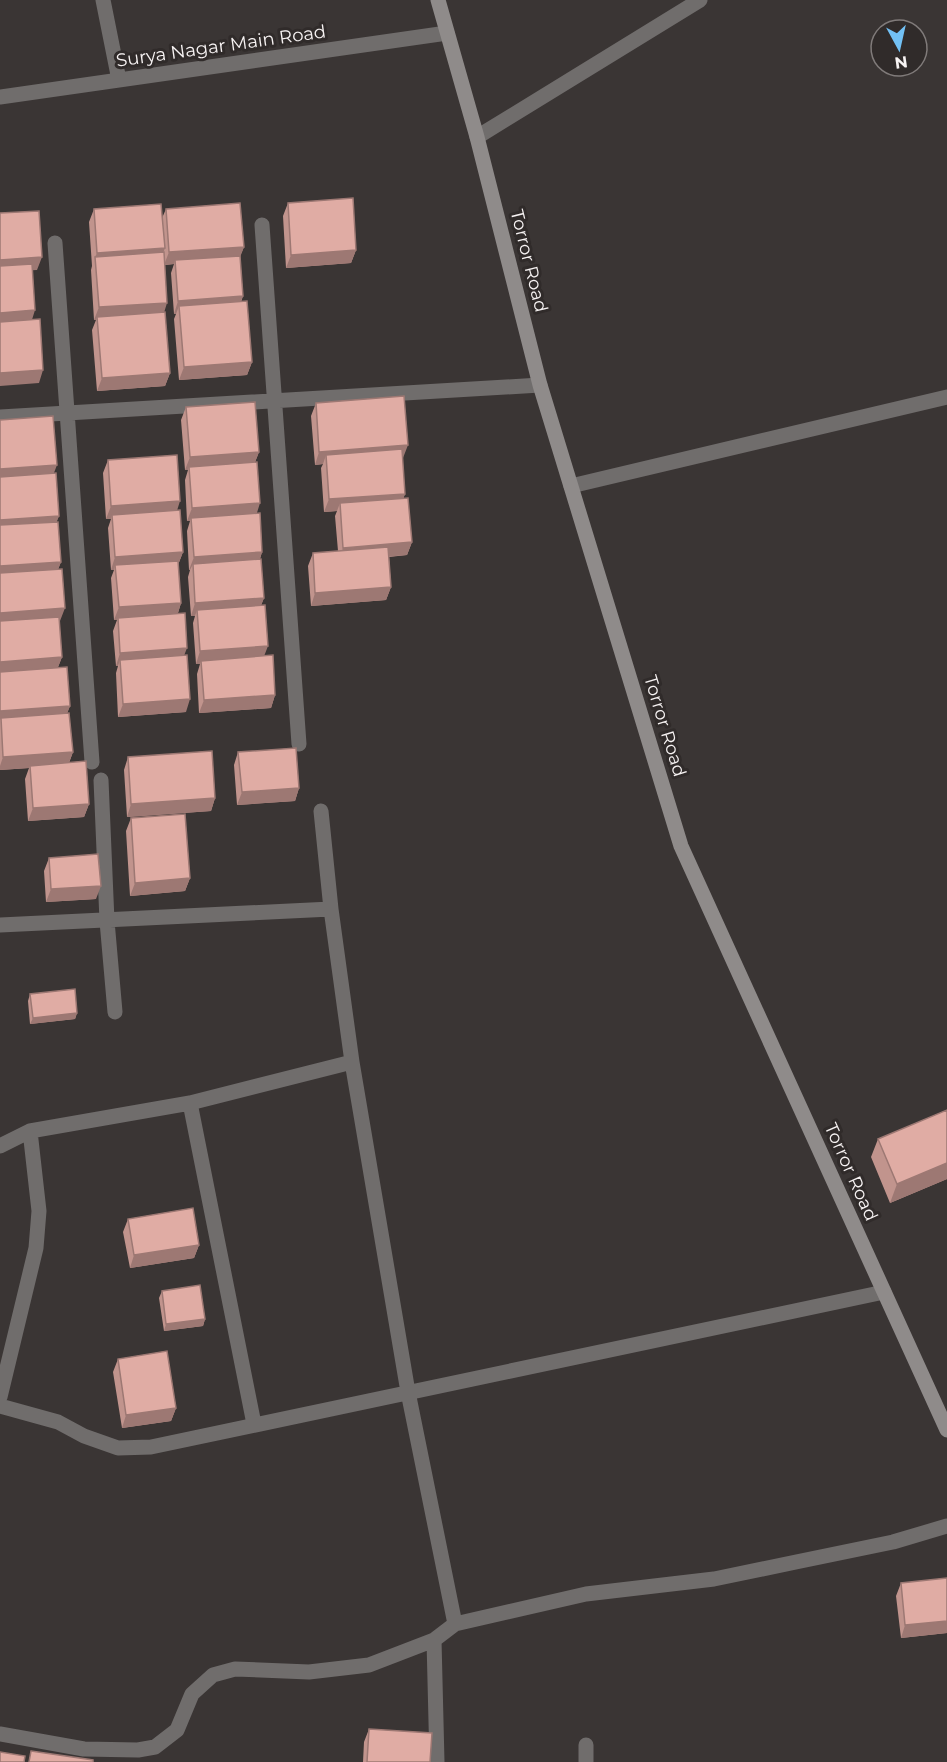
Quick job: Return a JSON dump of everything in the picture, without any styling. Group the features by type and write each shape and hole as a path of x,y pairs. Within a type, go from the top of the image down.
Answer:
{"street":[{"path":"103,0 119,80"},
{"name":"Torror Road","path":"438,0 477,137 540,385 681,846 947,1430"},
{"path":"477,137 700,0"},
{"name":"Surya Nagar Main Road","path":"0,97 447,33"},
{"path":"262,225 299,744"},
{"path":"55,243 92,762"},
{"path":"0,417 540,385"},
{"path":"571,486 947,397"},
{"path":"101,780 107,921 115,1012"},
{"path":"321,810 331,909 352,1062 408,1392 455,1624"},
{"path":"0,925 331,909"},
{"path":"0,1146 30,1131 190,1102 352,1062"},
{"path":"190,1102 254,1424"},
{"path":"0,1397 36,1248 39,1211 30,1131"},
{"path":"0,1406 58,1422 84,1436 118,1448 151,1447 884,1292"},
{"path":"0,1734 84,1749 138,1750 154,1747 177,1731 192,1694 213,1675 235,1669 309,1672 369,1665 434,1640 455,1624 586,1594 714,1578 765,1568 893,1542 947,1526"},
{"path":"434,1640 436,1762"},
{"path":"586,1745 586,1762"}],"building":[{"path":"353,198 356,250 291,255 288,203"},
{"path":"240,203 244,247 169,252 166,209"},
{"path":"161,204 165,248 97,253 94,209"},
{"path":"39,211 42,257 0,260 0,213"},
{"path":"164,252 167,303 99,307 95,257"},
{"path":"240,256 243,296 178,301 175,260"},
{"path":"32,264 35,310 0,313 0,266"},
{"path":"247,301 252,362 184,367 179,306"},
{"path":"165,312 170,373 102,378 97,317"},
{"path":"40,319 43,370 0,373 0,322"},
{"path":"404,396 408,445 319,452 316,403"},
{"path":"255,402 259,452 190,457 186,407"},
{"path":"53,416 57,465 0,469 0,420"},
{"path":"402,449 405,494 329,499 326,455"},
{"path":"177,455 180,501 111,506 108,460"},
{"path":"257,462 260,503 192,508 189,467"},
{"path":"56,473 59,516 0,520 0,477"},
{"path":"408,498 412,542 343,548 340,503"},
{"path":"180,510 183,552 115,557 112,515"},
{"path":"260,513 262,552 194,557 191,518"},
{"path":"58,522 61,562 0,566 0,525"},
{"path":"388,547 391,587 315,593 313,553"},
{"path":"261,559 264,598 195,603 193,564"},
{"path":"178,561 181,603 119,607 115,565"},
{"path":"62,569 65,608 0,613 0,573"},
{"path":"265,605 268,646 200,651 197,610"},
{"path":"185,613 187,648 120,653 118,618"},
{"path":"59,617 62,657 0,662 0,621"},
{"path":"187,655 190,699 123,704 120,660"},
{"path":"273,655 275,695 204,700 201,661"},
{"path":"67,667 70,706 0,711 0,672"},
{"path":"69,713 73,752 3,757 1,718"},
{"path":"296,748 299,788 242,792 238,752"},
{"path":"212,751 215,798 131,804 128,757"},
{"path":"86,761 89,804 33,808 30,766"},
{"path":"185,814 190,878 135,883 131,818"},
{"path":"98,854 101,886 51,889 49,858"},
{"path":"75,989 77,1013 33,1018 30,994"},
{"path":"947,1110 947,1163 897,1184 878,1139"},
{"path":"193,1208 199,1245 134,1255 128,1219"},
{"path":"200,1285 205,1319 166,1324 162,1291"},
{"path":"167,1351 176,1408 126,1415 118,1359"},
{"path":"947,1578 947,1621 905,1625 901,1583"},
{"path":"369,1729 432,1733 430,1762 367,1762"},
{"path":"31,1751 93,1760 93,1762 29,1762"},
{"path":"0,1752 25,1756 24,1762 0,1762"}]}
